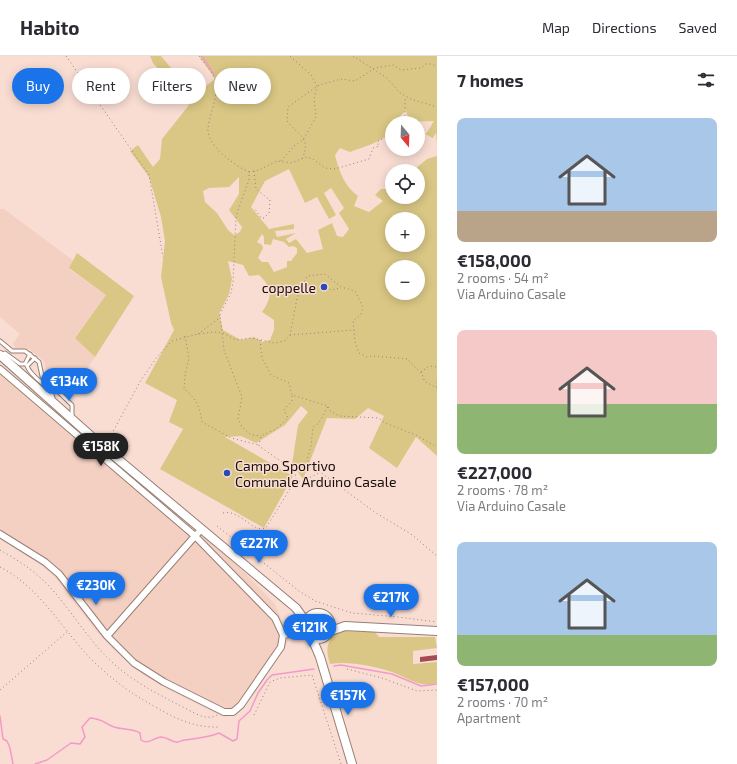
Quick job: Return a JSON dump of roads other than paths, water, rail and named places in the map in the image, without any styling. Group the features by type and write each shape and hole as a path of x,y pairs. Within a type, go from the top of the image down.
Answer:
{"main road":[{"path":"0,355 101,445 202,528 276,593 296,608 313,614 323,614 330,620 345,626 437,631"},
{"path":"296,608 320,657 352,764"},
{"path":"308,631 313,614"},
{"path":"330,620 331,631"},
{"path":"321,639 327,636 331,631 345,626"},
{"path":"308,631 321,639"},
{"path":"320,657 321,639"}],"street":[{"path":"0,368 195,536 275,618 283,635 280,647 241,705 229,713 224,712 144,670 122,653 59,574 45,562 0,534"},
{"path":"107,636 202,528"},
{"path":"283,635 308,631"}],"lane":[{"path":"0,341 12,351 25,350 41,365 42,376 72,405 72,418"},
{"path":"0,355 5,353 20,364 25,364 30,354"},
{"path":"34,358 27,366 29,372 52,393 53,401"}],"waterway":[{"path":"202,56 214,74"},
{"path":"334,666 341,665 392,674 421,686 437,684"},
{"path":"35,764 47,760 71,743 80,744 85,737 82,727 90,718 101,720 110,726 137,731 140,733 141,740 146,742 161,737 178,742 219,733 233,741 237,739 239,721 250,711 258,693 272,675 314,669"},
{"path":"0,716 3,739 7,741 10,748 13,764"}],"place":[{"name":"coppelle","path":"324,287"},
{"name":"Campo Sportivo Comunale Arduino Casale","path":"227,473"}]}
